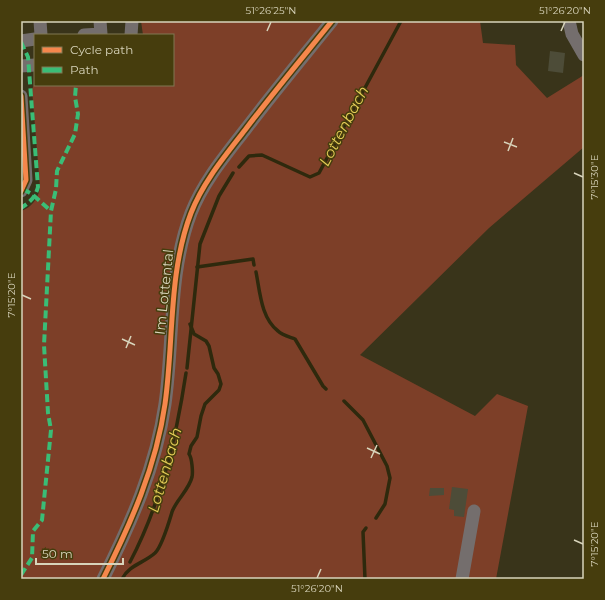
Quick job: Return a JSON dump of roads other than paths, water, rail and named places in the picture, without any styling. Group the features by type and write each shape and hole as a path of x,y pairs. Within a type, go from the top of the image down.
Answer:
{"street":[{"path":"40,21 41,34"},
{"path":"100,21 101,34"},
{"path":"131,34 132,21"},
{"name":"Im Lottental","path":"103,579 130,525 153,464 165,404 181,245 191,213 205,184 222,160 332,21"},
{"path":"569,21 572,34 584,55"},
{"path":"21,41 34,39"},
{"path":"21,66 34,65"},
{"path":"21,96 26,180 22,190"},
{"path":"462,579 474,511"}],"waterway":[{"name":"Lottenbach","path":"239,167 249,156 262,155 310,177 319,173 401,21"},
{"name":"Lottenbach","path":"187,368 200,244 219,196 233,173"},
{"path":"197,267 253,259 254,265"},
{"path":"256,272 262,304 272,326 284,335 295,339 326,389"},
{"name":"Lottenbach","path":"122,579 129,570 158,550 176,503 188,486 192,477 192,465 189,454 191,446 197,437 205,404 219,390 221,384 218,374 214,368 209,346 206,341 194,334 190,324"},
{"name":"Lottenbach","path":"130,562 141,540 159,494 172,446 186,373"},
{"path":"344,401 363,420 387,466 390,478 385,504 376,518"},
{"path":"365,579 363,532 366,528"}]}
